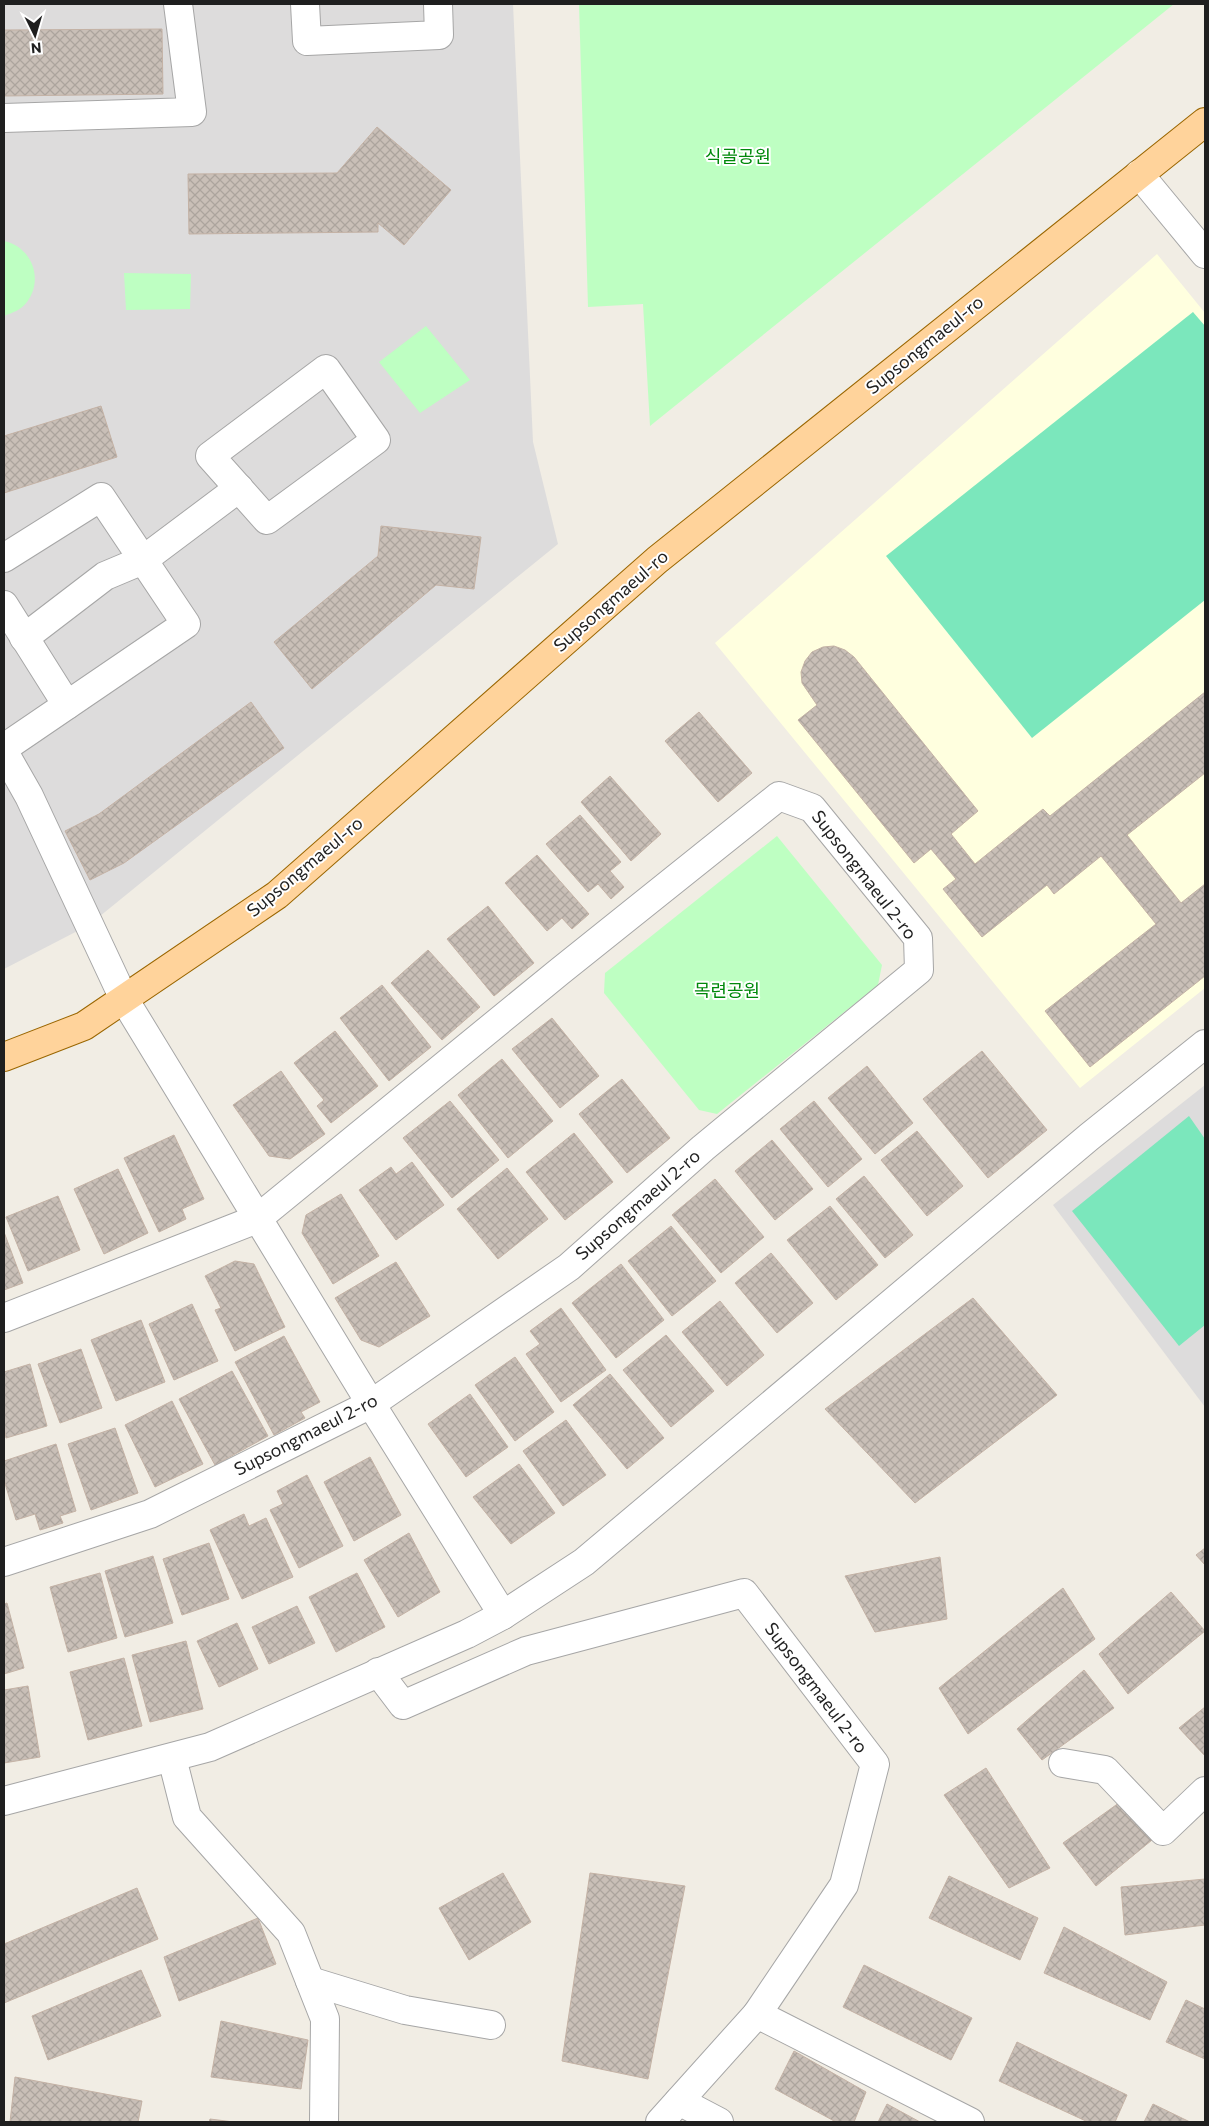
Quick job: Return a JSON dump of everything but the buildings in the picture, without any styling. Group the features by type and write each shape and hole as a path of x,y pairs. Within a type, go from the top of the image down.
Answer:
{"main road":[{"name":"Supsongmaeul-ro","path":"4,1056 84,1026 277,894 657,560 1205,122"}],"street":[{"path":"4,118 192,112 178,4"},
{"path":"305,4 307,42 439,35 438,4"},
{"path":"1139,174 1205,254"},
{"path":"326,369 376,440 267,520 239,488 210,456 326,369"},
{"path":"24,638 105,576 143,560 239,488"},
{"path":"4,558 101,497 186,624 4,750 29,796 124,999 370,1404 503,1615"},
{"path":"4,605 67,705"},
{"name":"Supsongmaeul 2-ro","path":"4,1318 257,1219 779,796 812,808 918,938 919,970 703,1148 569,1267 370,1404 150,1514 4,1562"},
{"path":"4,1801 210,1747 467,1634 503,1615 584,1562 1089,1137 1205,1044"},
{"name":"Supsongmaeul 2-ro","path":"378,1672 403,1705 526,1651 744,1593 875,1764 844,1885 757,2014 660,2122"},
{"path":"172,1758 187,1818 292,1933 325,2019 324,2122"},
{"path":"1063,1763 1105,1770 1163,1831 1205,1791"},
{"path":"310,1981 405,2010 491,2025"},
{"path":"757,2014 970,2122"},
{"path":"679,2101 719,2122"}],"shaded area":[{"path":"4,4 513,4 533,442 558,544 89,925 4,969"},
{"path":"1157,254 1205,313 1205,988 1080,1088 715,643"},
{"path":"1205,1085 1205,1407 1053,1205"}],"green space":[{"name":"식골공원","path":"579,4 1174,4 650,426 643,304 588,307"},
{"path":"4,241 14,244 28,257 35,274 35,284 25,305 4,316"},
{"path":"124,273 191,274 190,309 126,310"},
{"path":"1193,312 1205,326 1205,600 1032,738 886,556"},
{"path":"426,326 470,380 420,413 379,362"},
{"name":"목련공원","path":"777,836 882,965 878,985 717,1114 699,1110 604,993 605,973"},
{"path":"1189,1116 1205,1139 1205,1325 1179,1346 1072,1211"}]}
